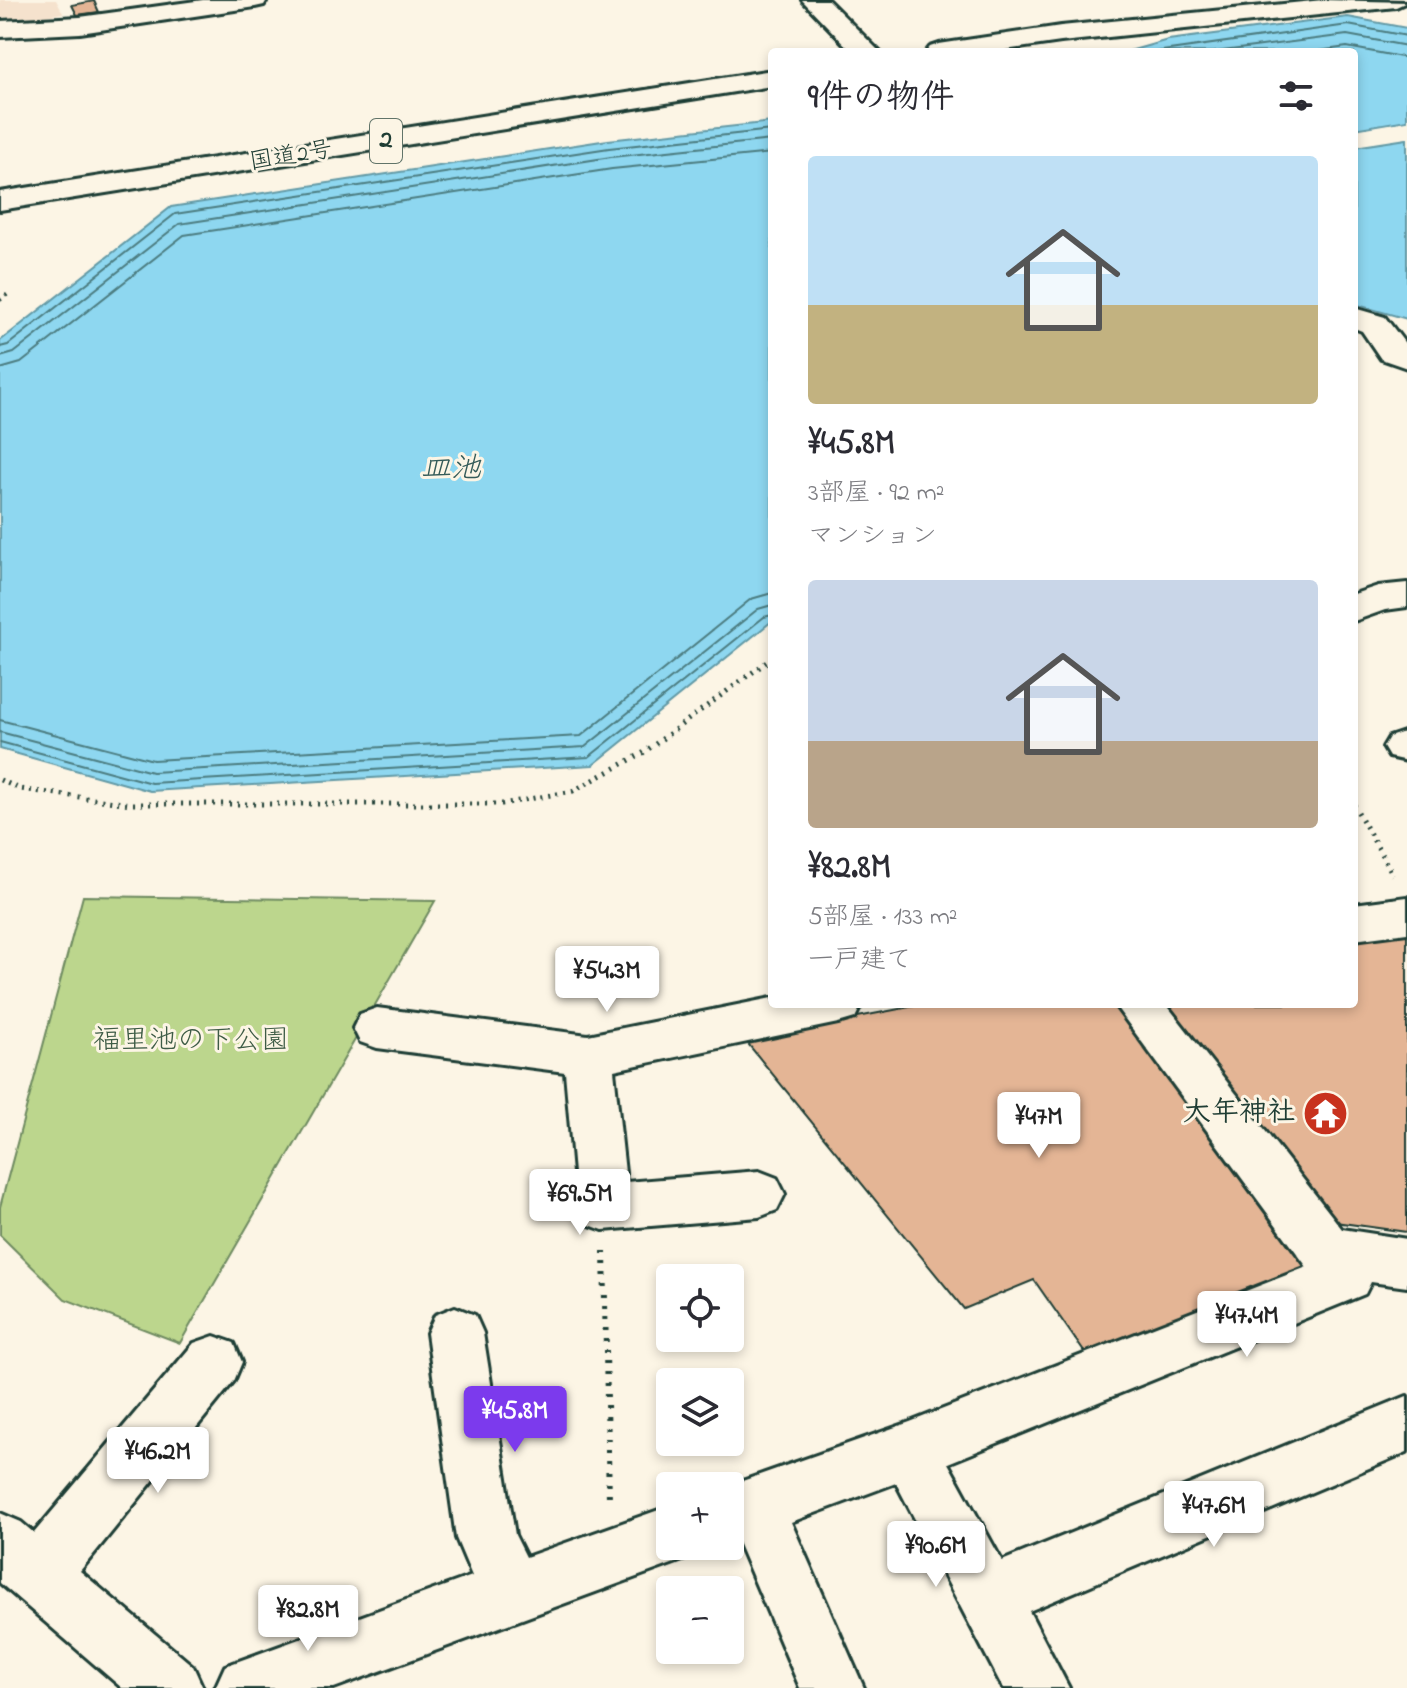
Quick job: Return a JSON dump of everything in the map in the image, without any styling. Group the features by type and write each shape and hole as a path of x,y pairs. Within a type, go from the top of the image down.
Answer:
{"main road":[{"path":"0,29 112,10 255,0"},
{"path":"814,0 863,48"},
{"path":"966,48 1061,34 1396,0"},
{"name":"国道2号","path":"0,201 768,79"},
{"path":"1358,319 1374,324 1381,346"},
{"path":"1358,606 1378,598 1407,595"},
{"path":"1358,920 1403,901"},
{"path":"377,1028 588,1055 818,1008"},
{"path":"744,1509 910,1450 1346,1277 1263,1164 1141,1008"},
{"path":"588,1055 603,1207 759,1194"},
{"path":"1326,1251 1407,1263"},
{"path":"455,1333 486,1538 511,1594"},
{"path":"171,1688 19,1559 214,1362"},
{"path":"989,1597 1407,1424"},
{"path":"910,1450 1037,1688"},
{"path":"744,1514 832,1688"},
{"path":"247,1688 349,1669 511,1594 656,1541"}],"path":[{"path":"0,300 8,294"},
{"path":"0,780 20,789 130,804 502,804 573,791 643,753 768,661"},
{"path":"1358,813 1403,901"},
{"path":"603,1207 610,1558"}],"shaded area":[{"path":"0,0 56,0 63,13 0,24"}],"green space":[{"name":"福里池の下公園","path":"83,896 435,901 180,1343 65,1299 0,1235 0,1207"}],"water":[{"path":"1348,17 1407,28 1407,120 1358,128 1358,48 1140,48 1168,40"},
{"name":"皿池","path":"768,122 768,624 593,765 150,791 0,749 0,341 171,207 608,140"},
{"path":"1407,139 1407,319 1358,305 1358,146"}],"building":[{"path":"94,1 99,12 77,15 72,5"},
{"name":"大年神社","path":"1407,928 1407,1232 1328,1221 1165,1008 1358,1008 1358,934"},
{"path":"904,1008 1119,1008 1316,1262 1089,1359 1034,1280 964,1309 744,1039"}],"place":[{"name":"大年神社","path":"1326,1113"}]}
